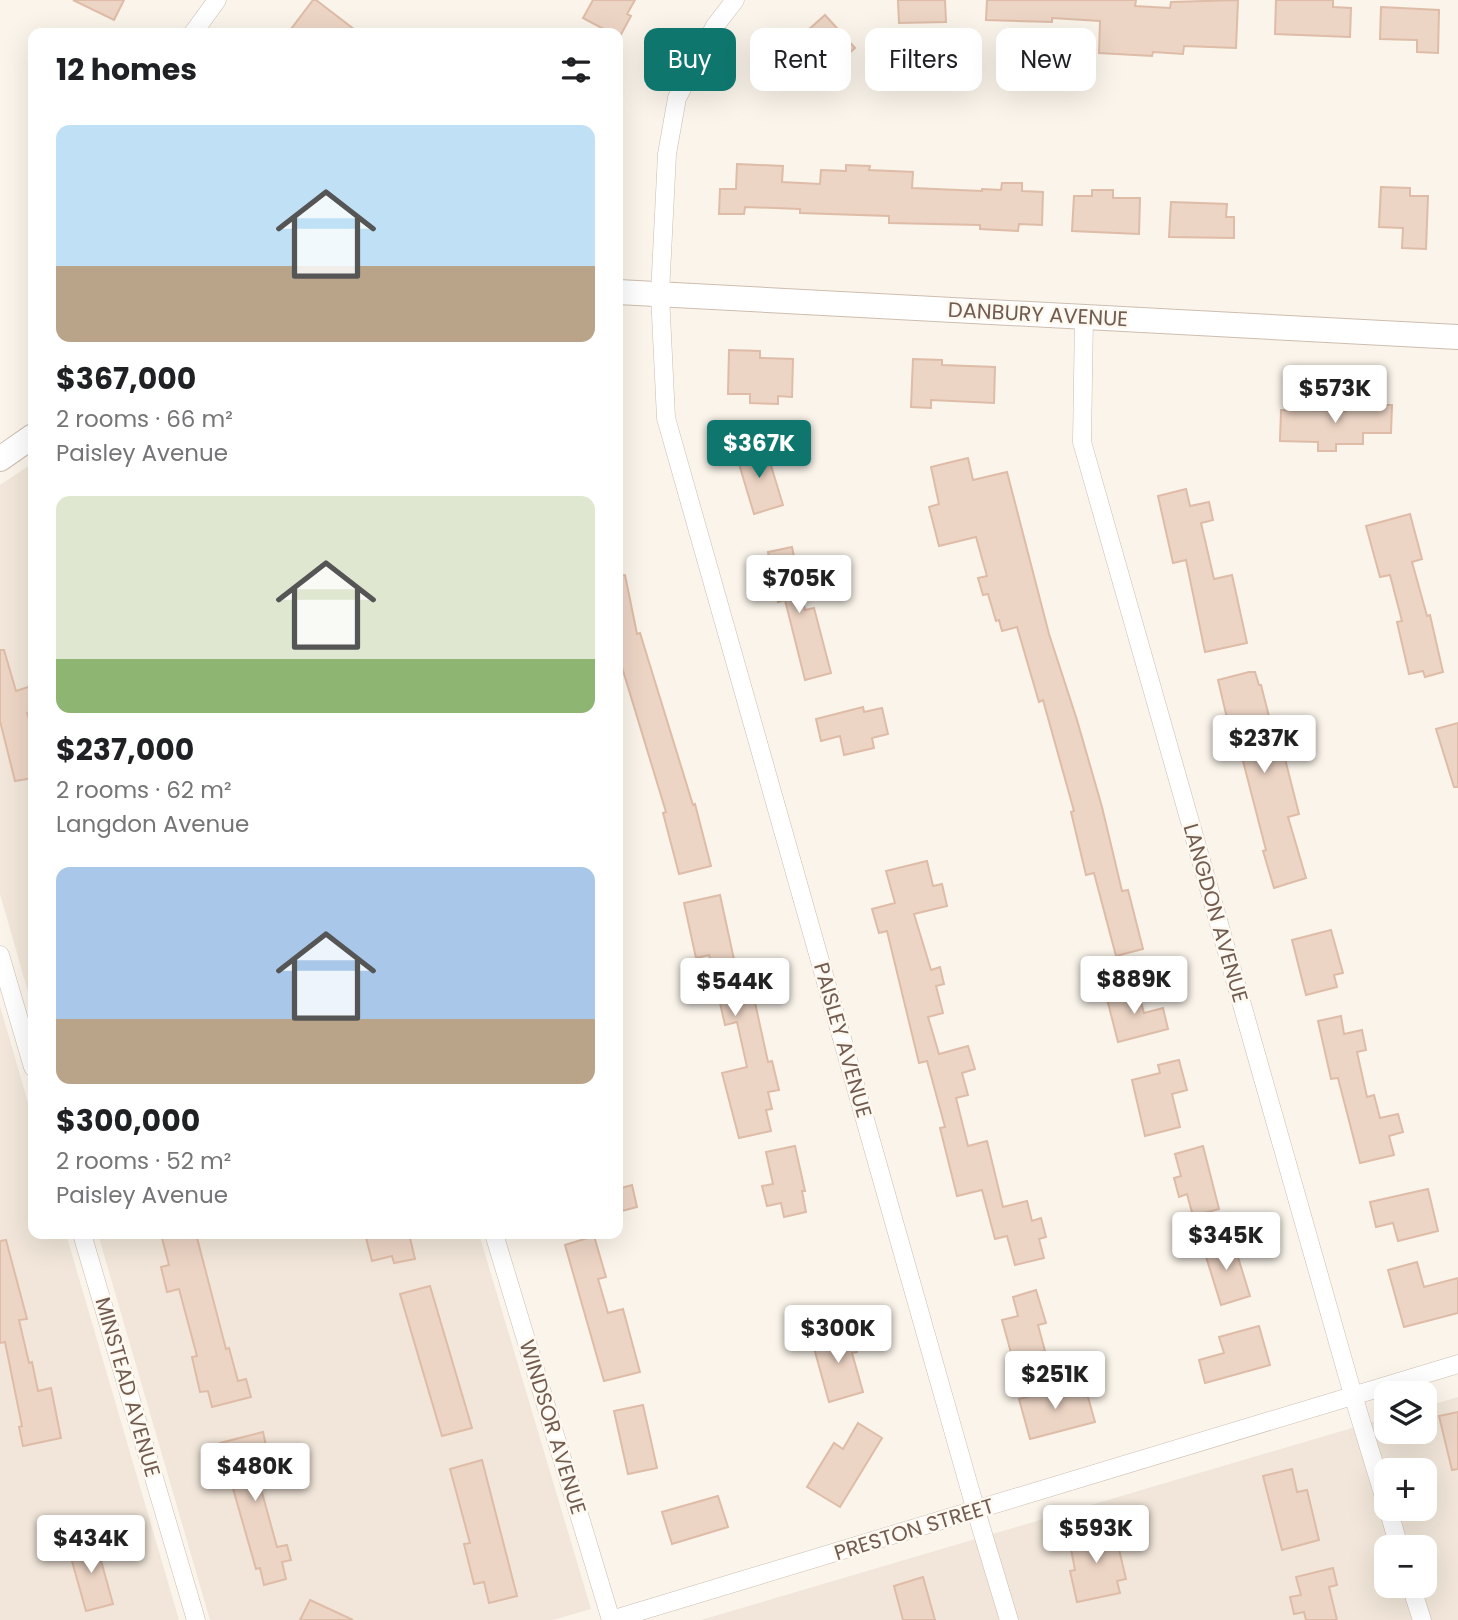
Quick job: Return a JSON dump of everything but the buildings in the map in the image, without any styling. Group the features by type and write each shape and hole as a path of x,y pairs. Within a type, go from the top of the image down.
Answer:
{"street":[{"path":"197,28 217,0"},
{"name":"PAISLEY AVENUE","path":"736,0 715,26 677,98 667,155 660,294 666,418 1009,1620"},
{"name":"DANBURY AVENUE","path":"623,292 1458,337"},
{"name":"LANGDON AVENUE","path":"1084,317 1082,442 1374,1464"},
{"path":"0,458 28,439"},
{"path":"0,955 28,1051"},
{"name":"MINSTEAD AVENUE","path":"83,1239 197,1620"},
{"name":"WINDSOR AVENUE","path":"496,1239 611,1620"},
{"name":"PRESTON STREET","path":"611,1620 1458,1364"},
{"path":"1415,1598 1422,1620"}],"shaded area":[{"path":"28,466 28,992 0,894 0,485"},
{"path":"0,1006 28,1103 28,1239 67,1239 179,1620 0,1620"},
{"path":"99,1239 480,1239 591,1609 553,1620 210,1620"},
{"path":"1458,1397 1458,1620 701,1620 1374,1422 1374,1444 1437,1444 1437,1403"}]}
